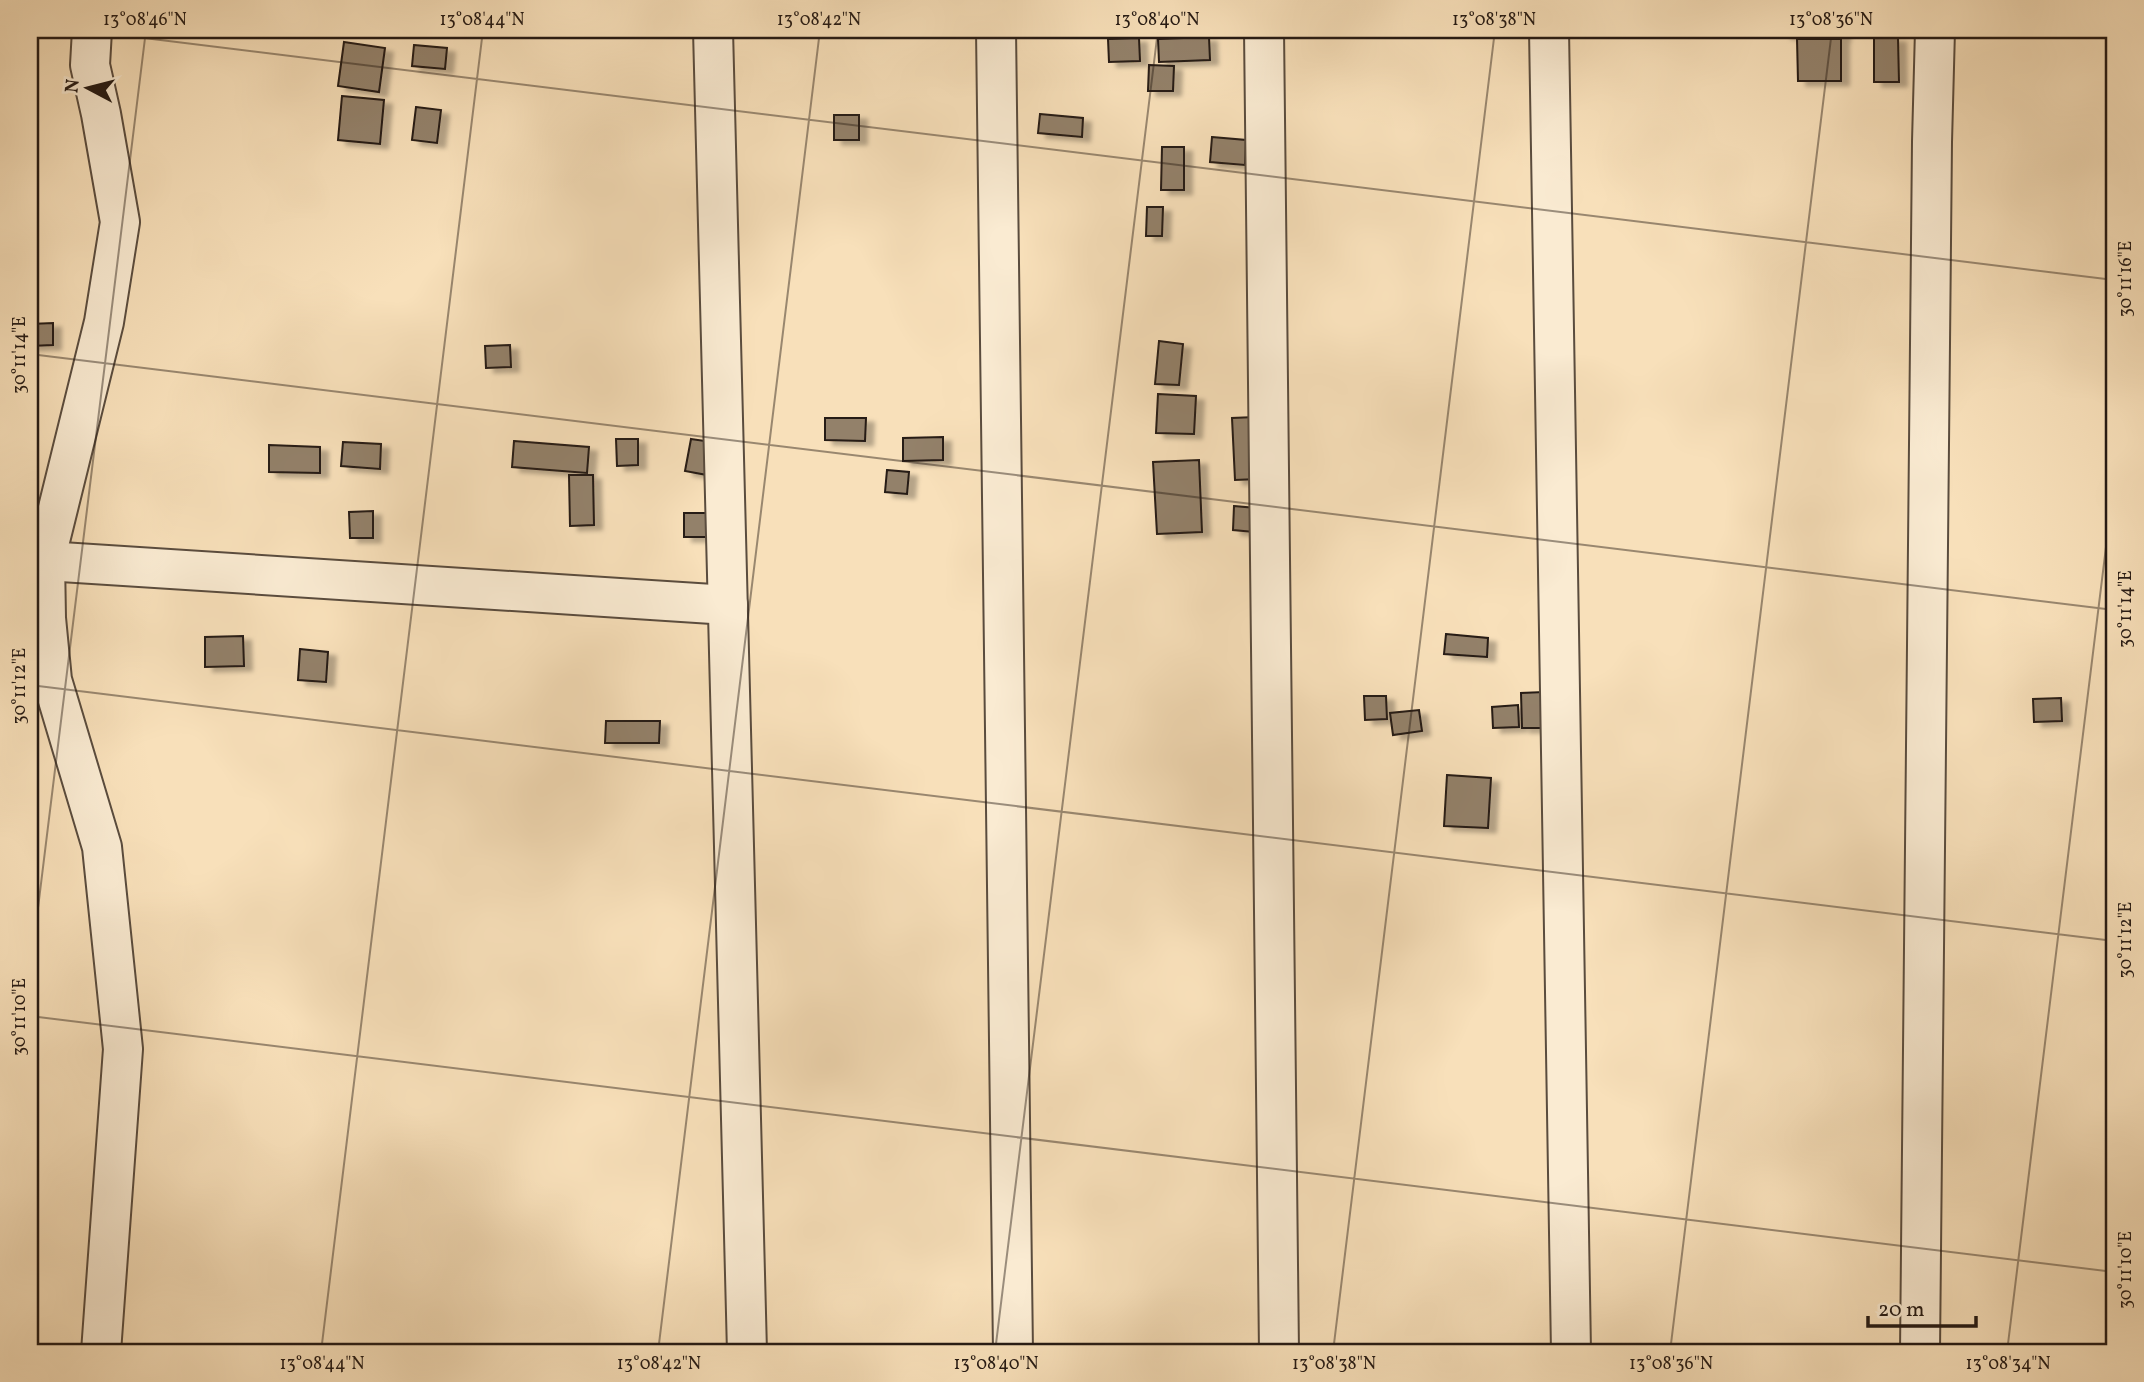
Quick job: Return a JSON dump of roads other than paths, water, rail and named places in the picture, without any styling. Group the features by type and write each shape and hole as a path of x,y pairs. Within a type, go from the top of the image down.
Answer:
{"street":[{"path":"92,30 90,65 120,222 104,322 37,561 52,680 102,847 123,1049 101,1352"},
{"path":"713,30 747,1352"},
{"path":"996,30 1013,1352"},
{"path":"1264,30 1279,1352"},
{"path":"1549,30 1571,1352"},
{"path":"1920,1352 1931,169 1935,30"},
{"path":"37,561 728,605"}]}
